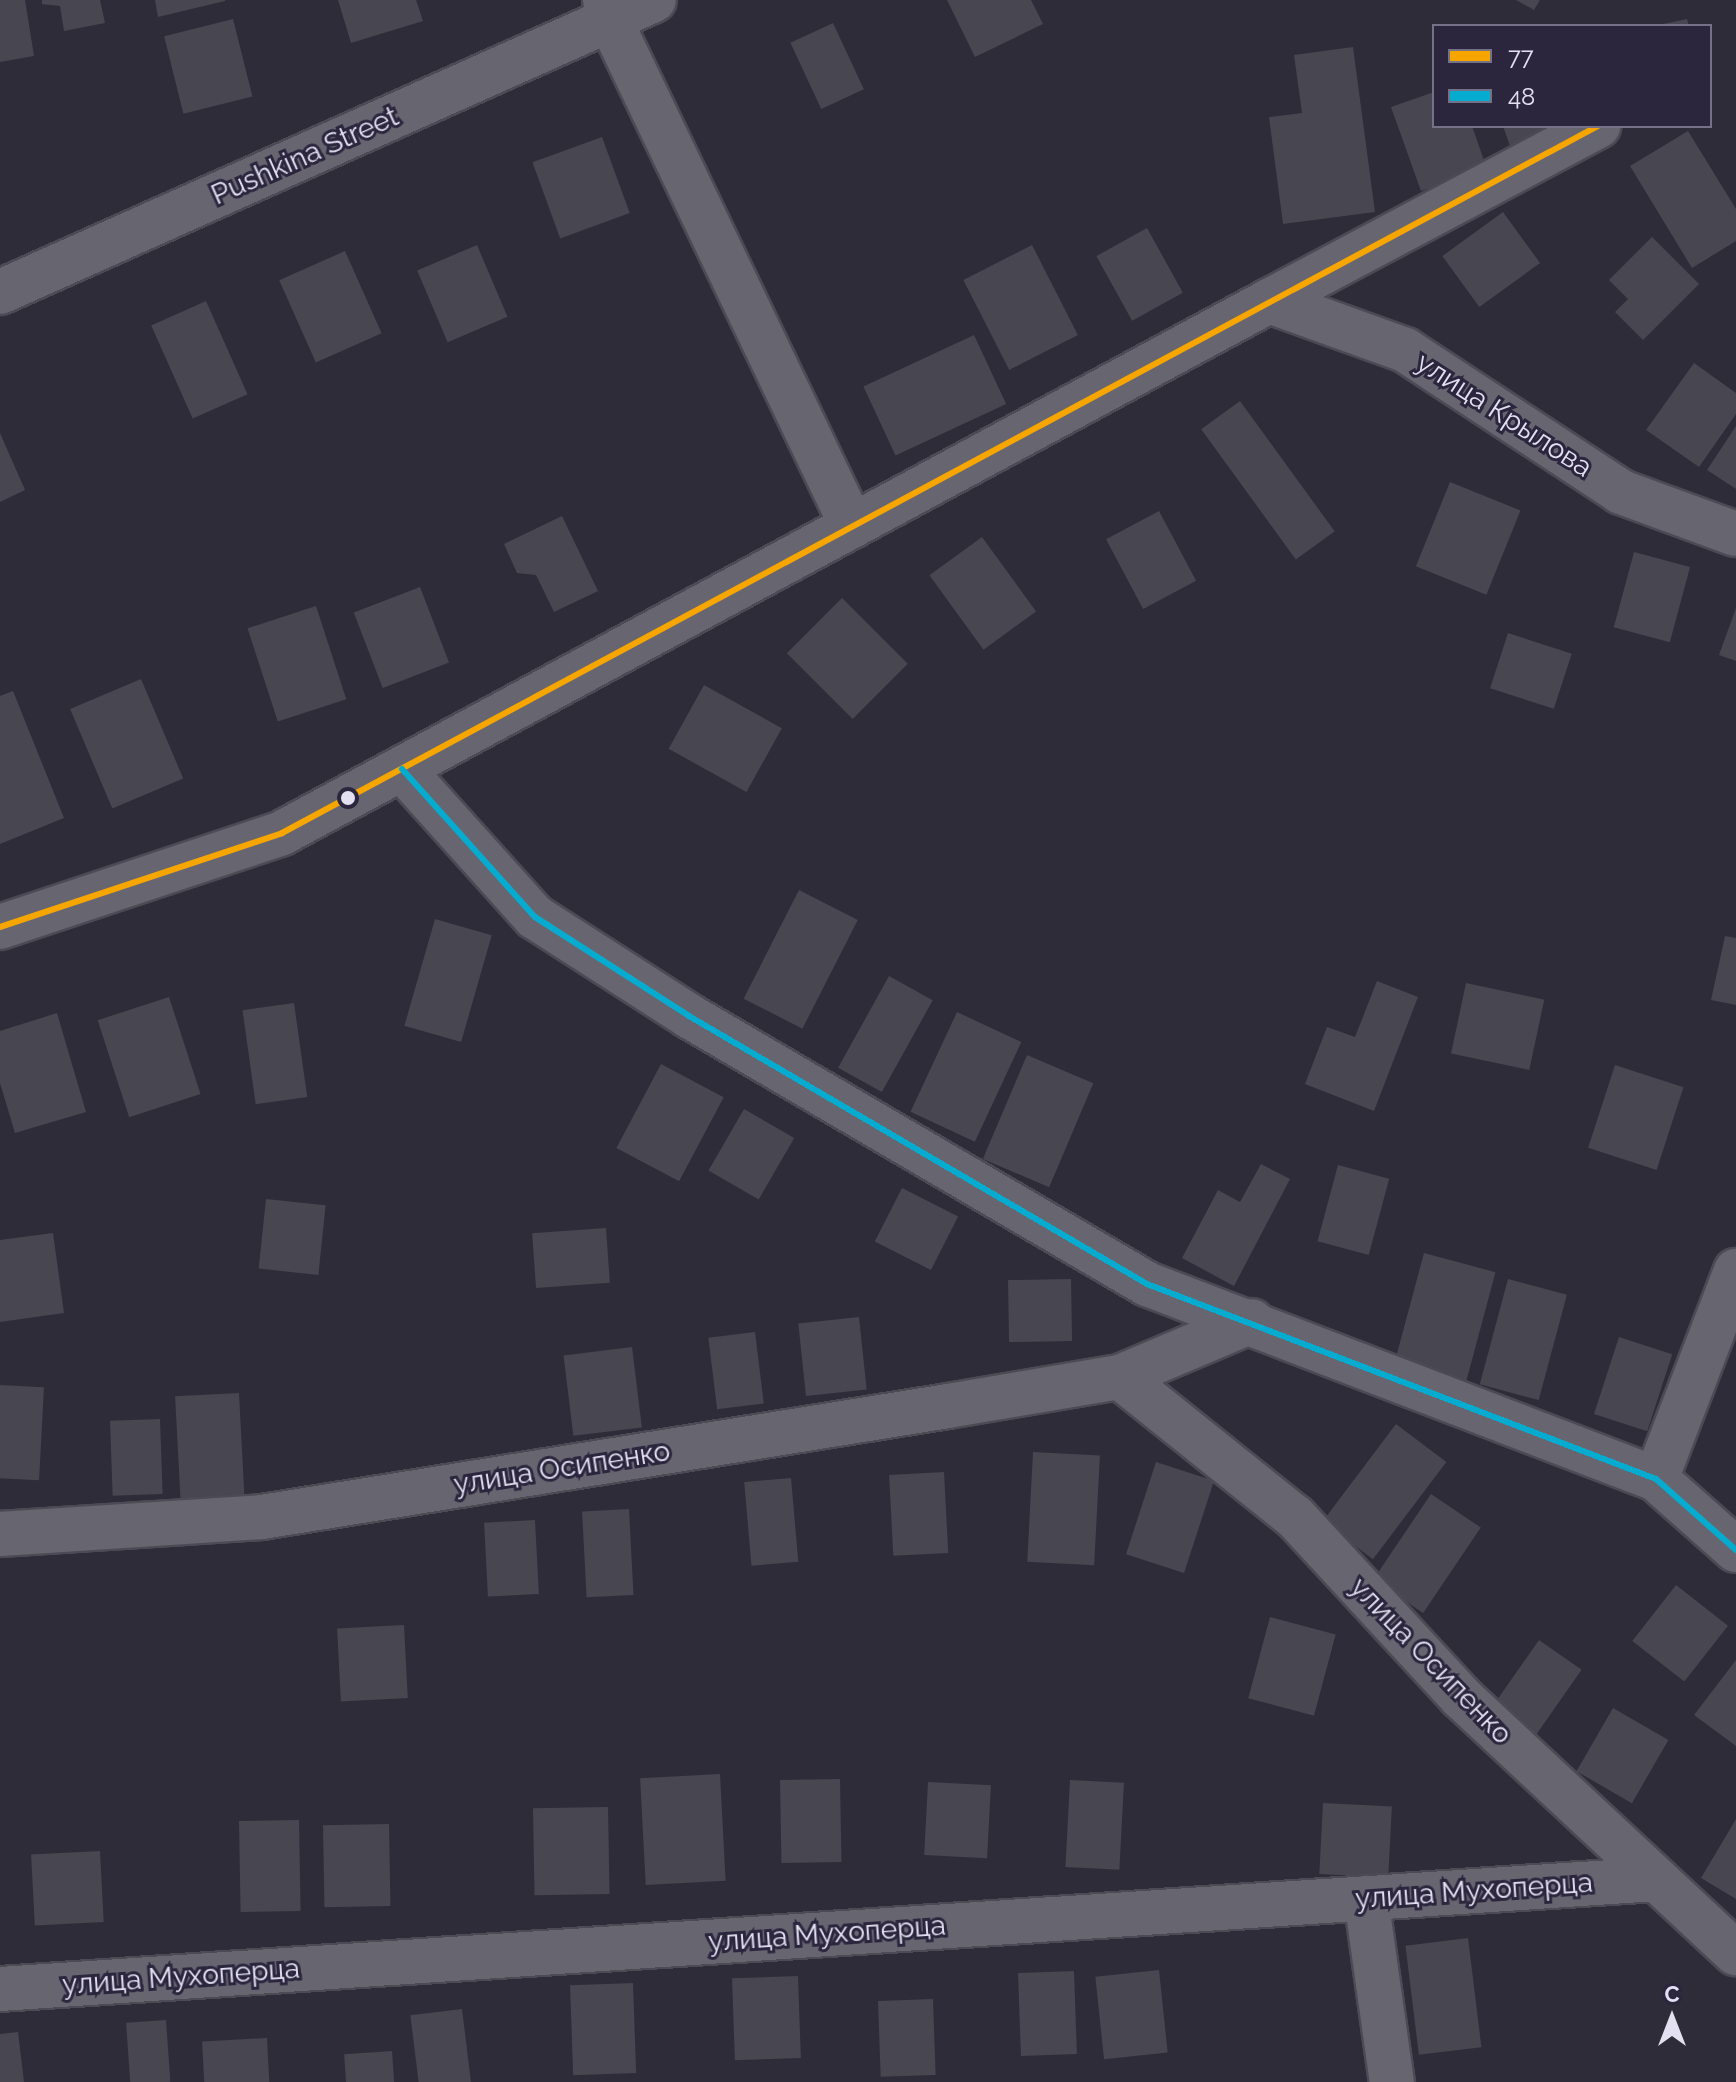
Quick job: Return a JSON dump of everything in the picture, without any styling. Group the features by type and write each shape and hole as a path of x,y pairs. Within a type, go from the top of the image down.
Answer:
{"street":[{"name":"Pushkina Street","path":"0,292 607,10 654,0"},
{"path":"607,10 852,526"},
{"path":"0,927 282,833 1594,128"},
{"name":"улица Крылова","path":"1269,301 1405,350 1621,492 1736,534"},
{"path":"402,769 535,917 689,1016 1147,1284 1252,1321 1656,1479 1736,1550"},
{"path":"1656,1479 1736,1271"},
{"name":"улица Осипенко","path":"0,1534 262,1517 1120,1377 1252,1321"},
{"name":"улица Осипенко","path":"1120,1377 1295,1517 1461,1697 1736,1953"},
{"name":"улица Мухоперца","path":"0,1989 1654,1879"},
{"path":"1366,1898 1392,2082"}],"building":[{"path":"0,0 25,0 34,56 0,62"},
{"path":"42,0 100,0 105,23 64,31 60,6 42,4"},
{"path":"155,0 225,0 225,1 158,17"},
{"path":"338,0 416,0 423,21 351,43"},
{"path":"947,0 1031,0 1043,24 975,57"},
{"path":"1516,0 1540,0 1534,10"},
{"path":"233,19 252,97 183,114 164,36"},
{"path":"1687,19 1688,24 1663,24"},
{"path":"833,23 864,89 821,109 790,43"},
{"path":"1353,47 1375,212 1283,224 1269,117 1302,113 1294,55"},
{"path":"1432,93 1432,128 1473,128 1487,169 1421,191 1391,107"},
{"path":"1504,128 1576,128 1512,152"},
{"path":"1688,131 1736,209 1736,241 1692,268 1630,166"},
{"path":"602,137 630,213 560,238 532,162"},
{"path":"1503,212 1540,263 1479,307 1442,256"},
{"path":"1147,228 1183,293 1132,321 1096,256"},
{"path":"1652,237 1699,284 1643,340 1615,312 1628,299 1609,280"},
{"path":"477,245 507,317 448,342 417,270"},
{"path":"1032,245 1078,335 1009,370 963,280"},
{"path":"345,251 382,333 316,363 279,280"},
{"path":"206,301 247,394 193,419 151,325"},
{"path":"974,335 1006,404 896,455 863,387"},
{"path":"1694,363 1736,393 1736,414 1699,467 1646,430"},
{"path":"1240,401 1335,531 1296,559 1201,429"},
{"path":"1736,426 1736,489 1707,470"},
{"path":"0,433 25,490 0,502"},
{"path":"1450,482 1520,510 1486,595 1416,566"},
{"path":"1159,511 1196,581 1143,609 1106,539"},
{"path":"562,516 598,591 554,612 536,575 517,573 504,544"},
{"path":"982,537 1036,611 983,650 929,575"},
{"path":"1634,552 1690,567 1670,642 1614,627"},
{"path":"420,587 449,663 383,688 354,612"},
{"path":"842,598 908,664 853,719 787,653"},
{"path":"316,606 346,699 278,721 248,628"},
{"path":"1736,608 1736,661 1719,655"},
{"path":"1508,633 1572,654 1554,709 1490,688"},
{"path":"141,679 183,778 112,809 70,709"},
{"path":"704,685 782,728 746,792 669,749"},
{"path":"13,691 64,818 0,844 0,696"},
{"path":"799,890 858,920 802,1029 744,999"},
{"path":"435,919 492,935 461,1042 404,1026"},
{"path":"1725,936 1736,938 1736,1005 1711,1000"},
{"path":"889,976 933,1000 882,1092 838,1068"},
{"path":"1377,981 1418,997 1374,1111 1305,1084 1327,1027 1355,1037"},
{"path":"1466,983 1544,1000 1529,1070 1451,1053"},
{"path":"169,997 201,1094 129,1117 98,1020"},
{"path":"294,1003 307,1097 256,1104 243,1010"},
{"path":"957,1012 1021,1042 975,1142 911,1112"},
{"path":"57,1013 86,1112 15,1133 0,1083 0,1031"},
{"path":"1027,1055 1093,1083 1049,1187 983,1159"},
{"path":"661,1064 724,1097 679,1181 616,1148"},
{"path":"1615,1065 1683,1087 1657,1170 1588,1148"},
{"path":"744,1109 794,1138 759,1199 708,1170"},
{"path":"1261,1164 1290,1179 1234,1286 1182,1258 1218,1190 1240,1202"},
{"path":"1338,1165 1389,1179 1369,1255 1318,1241"},
{"path":"902,1188 958,1217 931,1270 875,1241"},
{"path":"266,1199 326,1205 318,1275 259,1269"},
{"path":"606,1228 610,1283 536,1288 532,1233"},
{"path":"53,1233 64,1313 0,1322 0,1240"},
{"path":"1424,1253 1495,1272 1466,1383 1394,1364"},
{"path":"1071,1279 1072,1341 1009,1342 1008,1280"},
{"path":"1508,1279 1567,1295 1539,1400 1480,1384"},
{"path":"859,1317 867,1390 806,1396 798,1323"},
{"path":"755,1332 764,1403 717,1409 708,1338"},
{"path":"1619,1337 1672,1354 1647,1431 1594,1414"},
{"path":"632,1347 642,1427 573,1436 564,1355"},
{"path":"0,1385 44,1387 39,1480 0,1478"},
{"path":"239,1393 244,1496 180,1499 175,1396"},
{"path":"160,1419 163,1494 113,1496 110,1421"},
{"path":"1396,1424 1446,1462 1373,1559 1323,1521"},
{"path":"1033,1452 1100,1456 1094,1565 1027,1562"},
{"path":"1156,1462 1214,1481 1184,1573 1126,1554"},
{"path":"944,1472 948,1553 893,1556 889,1475"},
{"path":"791,1478 798,1562 751,1566 744,1482"},
{"path":"1431,1494 1481,1528 1423,1613 1373,1579"},
{"path":"629,1509 634,1595 587,1597 582,1511"},
{"path":"535,1520 539,1594 488,1597 484,1523"},
{"path":"1676,1585 1728,1626 1684,1682 1632,1641"},
{"path":"1270,1617 1336,1635 1314,1716 1248,1698"},
{"path":"404,1625 408,1698 341,1701 337,1629"},
{"path":"1539,1640 1582,1670 1535,1737 1492,1707"},
{"path":"1736,1660 1736,1746 1694,1715"},
{"path":"1613,1708 1668,1740 1632,1803 1576,1771"},
{"path":"720,1774 726,1881 646,1885 640,1778"},
{"path":"840,1779 841,1862 781,1863 780,1780"},
{"path":"1070,1780 1124,1783 1119,1870 1065,1867"},
{"path":"928,1782 991,1785 987,1858 924,1855"},
{"path":"1323,1803 1392,1807 1388,1878 1319,1874"},
{"path":"608,1807 610,1894 535,1895 533,1808"},
{"path":"1736,1819 1736,1899 1701,1878"},
{"path":"299,1820 301,1911 241,1912 239,1821"},
{"path":"389,1824 390,1906 324,1907 323,1825"},
{"path":"100,1851 104,1922 35,1926 31,1855"},
{"path":"1468,1938 1481,2047 1419,2055 1405,1946"},
{"path":"1159,1970 1168,2053 1104,2059 1095,1977"},
{"path":"1074,1971 1077,2054 1021,2056 1018,1973"},
{"path":"798,1976 801,2058 735,2060 732,1978"},
{"path":"633,1983 636,2073 573,2075 570,1985"},
{"path":"933,1999 936,2075 881,2077 878,2001"},
{"path":"462,2009 471,2082 419,2082 410,2015"},
{"path":"166,2020 170,2082 130,2082 126,2023"},
{"path":"18,2032 24,2082 0,2082 0,2034"},
{"path":"267,2038 269,2082 204,2082 202,2041"},
{"path":"392,2051 394,2082 346,2082 344,2054"}],"transit line":[{"name":"77","path":"0,927 282,833 1594,128"},
{"name":"48","path":"402,769 535,917 689,1016 1147,1284 1656,1479 1736,1550"}]}
